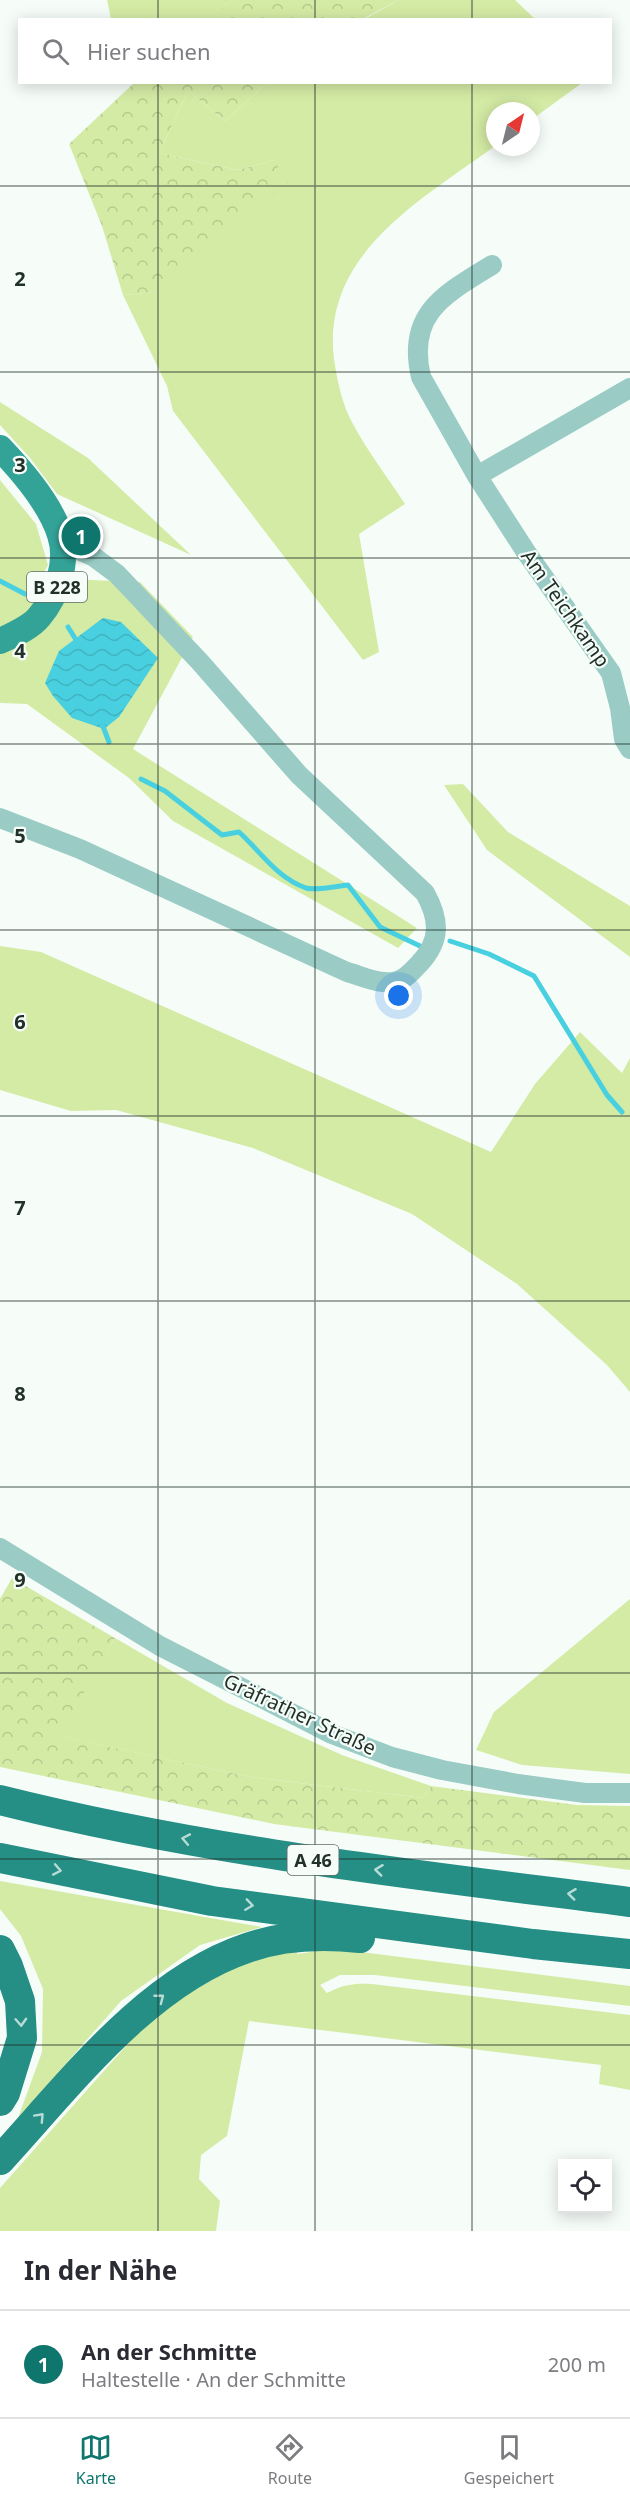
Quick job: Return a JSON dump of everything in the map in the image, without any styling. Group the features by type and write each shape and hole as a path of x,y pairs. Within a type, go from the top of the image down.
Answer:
{"highway":[{"name":"A 46","path":"0,1800 51,1813 362,1868 630,1902"},
{"path":"0,1858 212,1900 533,1944 630,1954"},
{"path":"0,2160 124,2028 160,1997 202,1968 246,1948 290,1937 332,1935 401,1942 533,1944"},
{"path":"0,1950 20,2001 22,2038 0,2101"}],"main road":[{"name":"B 228","path":"0,448 49,510 63,543 62,571 54,594 39,618 0,641"}],"street":[{"name":"Am Teichkamp","path":"492,265 440,298 421,330 417,350 421,377 477,476 526,552 611,673 620,708 624,739 630,749"},
{"path":"477,476 630,388"},
{"path":"0,818 80,849 347,972 377,981 396,982 410,973 428,954 437,932 434,909 425,893 299,775 200,662 117,574 94,557 63,543"},
{"name":"Gräfrather Straße","path":"0,1548 160,1647 332,1734 382,1753 442,1770 585,1793 630,1793"}],"green space":[{"path":"107,0 231,0 213,18 111,18"},
{"path":"231,0 398,0 365,18 212,18"},
{"path":"398,0 515,0 534,18 366,18"},
{"path":"133,84 266,84 225,121 188,91 159,153 238,170 274,160 288,183 155,292 123,295 102,226 69,144"},
{"path":"266,84 581,84 540,113 540,102 486,102 486,152 409,209 383,233 360,259 344,288 334,322 334,359 340,392 349,417 405,504 359,534 379,652 363,660 173,411 167,386 123,295 155,292 274,160 238,170 159,153 188,91 225,121"},
{"path":"0,402 88,458 191,555 57,494 30,458 0,425"},
{"path":"0,480 36,524 48,565 41,578 140,582 193,637 133,749 417,928 398,948 173,821 129,778 27,704 0,703"},
{"path":"463,784 508,832 630,906 630,957 487,850 444,785"},
{"path":"0,946 41,952 491,1152 535,1084 580,1032 622,1073 630,1058 630,1392 607,1365 517,1284 412,1214 253,1148 116,1110 71,1111 0,1090"},
{"path":"12,1578 115,1638 59,1736 250,1777 423,1798 431,1786 577,1805 630,1806 630,1870 274,1824 0,1767 0,1599"},
{"path":"630,1599 630,1774 522,1765 476,1750 494,1712"},
{"path":"115,1638 227,1703 342,1755 431,1786 423,1798 250,1777 58,1736"},
{"path":"0,1881 262,1927 200,1945 121,2001 18,2118 42,2052 43,1989 21,1936 0,1909"},
{"path":"293,1948 298,1954 323,1950 353,1951 630,1986 630,2006 375,1975 340,1975 320,1985 327,1993 348,1985 372,1984 630,2015 630,2090 599,2084 601,2065 249,2021 227,2136 201,2155 199,2179 220,2201 216,2231 0,2231 0,2188 134,2037 168,2004 238,1960"}],"water":[{"path":"103,618 121,622 158,658 119,717 104,729 72,718 45,683 59,651"}],"waterway":[{"path":"0,581 25,594"},
{"path":"68,627 78,643"},
{"path":"102,724 109,742"},
{"path":"141,779 165,791 222,835 239,832 278,871 296,884 316,889 348,885 380,927 420,946"},
{"path":"450,941 489,954 534,976 607,1095 622,1112"}],"place":[{"name":"An der Schmitte","path":"81,536"}]}
